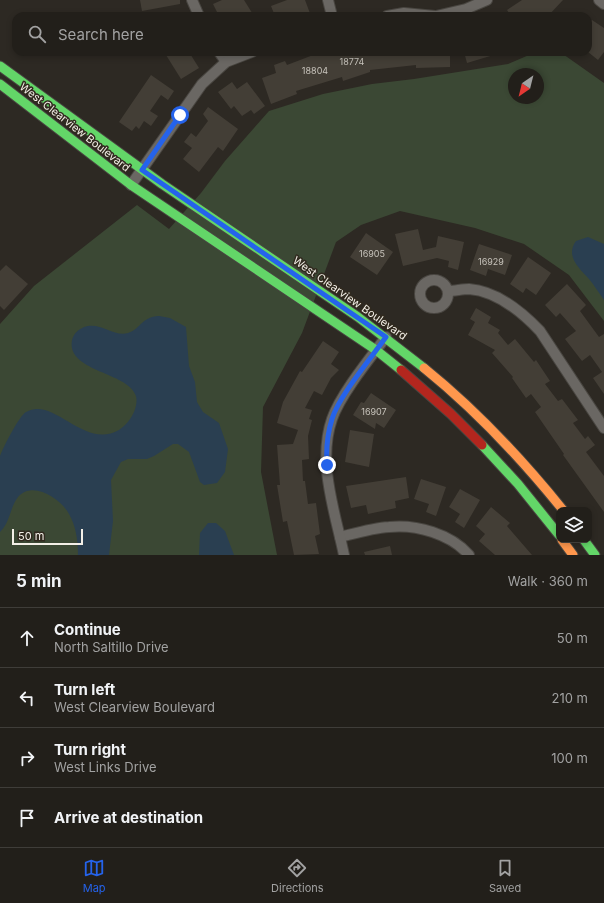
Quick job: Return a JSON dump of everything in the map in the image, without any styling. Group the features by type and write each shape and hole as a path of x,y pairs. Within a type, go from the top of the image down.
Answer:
{"street":[{"path":"192,0 197,12"},
{"path":"328,0 331,12"},
{"path":"453,12 466,9 487,0"},
{"path":"599,0 604,4"},
{"path":"222,56 226,62"},
{"path":"131,185 202,84 226,62 242,56"},
{"name":"West Clearview Boulevard","path":"0,66 142,170 386,337 438,378 477,413 524,462 560,507"},
{"name":"West Clearview Boulevard","path":"0,84 131,185 376,350 428,392 474,435 524,490 556,531"},
{"path":"448,291 468,289 489,293 514,308 528,319 540,331 604,428"},
{"path":"344,555 328,482 326,449 328,436 332,418 341,402 386,337"},
{"path":"340,537 390,526 420,528 444,536 465,550 469,555"},
{"path":"564,543 573,555"},
{"path":"586,543 595,555"}],"green space":[{"path":"527,56 566,56 604,83 604,321 569,275 524,244 475,228 400,211 361,225 336,242 302,333 263,407 261,472 277,555 0,555 0,324 34,286 137,205 169,229 201,193 225,161 269,111 323,94 372,84 508,64"}],"water":[{"path":"588,237 604,244 604,300 575,262 573,257 573,246 576,241"},
{"path":"159,316 170,318 186,327 189,366 195,382 197,402 203,412 219,423 228,449 225,472 217,483 204,485 200,482 189,452 178,444 173,444 147,459 128,459 121,462 111,480 113,521 109,555 78,555 76,534 69,514 60,503 39,491 31,490 24,492 18,497 13,505 6,524 0,532 0,456 15,426 26,412 37,409 47,411 82,429 94,433 106,434 119,430 130,420 134,412 136,398 135,394 129,387 121,381 87,365 78,358 73,350 72,340 75,334 82,328 90,326 101,327 122,334 128,333 133,331 145,320"},
{"path":"208,523 216,523 225,531 234,555 199,555 200,533"}],"building":[{"path":"140,0 180,0 180,4 142,11"},
{"path":"222,0 244,0 252,12 217,12 213,4"},
{"path":"287,0 305,0 310,12 273,12 271,6"},
{"path":"522,0 563,0 552,12 508,12 507,10"},
{"path":"592,20 604,28 604,52 598,60 592,55"},
{"path":"167,56 192,56 199,68 181,79"},
{"path":"311,56 450,56 450,67 416,68 416,65 370,70 370,72 343,81 342,77 296,91 297,94 271,104 262,78 276,73 274,65 285,61 287,65"},
{"path":"465,56 490,56 467,63"},
{"path":"151,75 174,91 168,100 161,95 150,111 158,116 151,126 144,121 139,129 136,126 132,131 119,122"},
{"path":"232,82 237,89 247,82 265,106 254,114 251,110 242,116 234,106 231,109 218,92"},
{"path":"208,107 238,129 223,151 218,147 199,172 183,159 192,148 184,142 191,133 196,137 208,121 203,114"},
{"path":"418,229 423,250 436,247 438,236 464,242 458,270 448,267 449,261 437,258 403,266 395,234"},
{"path":"366,233 393,252 377,275 350,257"},
{"path":"479,244 512,255 505,275 488,269 486,276 470,270"},
{"path":"528,257 551,273 536,295 526,288 523,293 510,284"},
{"path":"6,265 28,284 4,310 0,306 0,271"},
{"path":"567,284 586,305 580,311 599,337 604,334 604,394 593,378 602,372 590,355 582,361 565,339 576,331 560,313 556,317 545,305"},
{"path":"476,308 491,317 488,323 500,330 498,333 508,345 515,339 534,362 536,360 550,381 545,384 558,401 562,399 578,420 573,423 585,439 588,436 595,445 586,452 604,476 604,512 563,455 564,454 535,412 541,407 531,394 526,398 512,378 513,377 492,353 495,350 468,335 475,322 470,319"},
{"path":"323,341 339,352 331,364 339,370 331,378 322,395 314,391 305,408 312,410 309,419 312,420 308,436 309,459 302,460 303,481 305,481 308,504 316,503 320,534 315,536 319,554 294,555 287,521 283,522 277,485 280,485 277,445 293,444 298,430 277,423 283,402 300,371 302,372"},
{"path":"371,393 396,410 384,428 376,423 375,429 353,415 361,402 364,403"},
{"path":"350,430 374,434 369,467 345,462"},
{"path":"406,477 409,498 395,501 396,508 368,514 366,505 351,508 346,486"},
{"path":"421,479 446,487 436,516 426,512 429,504 414,499"},
{"path":"460,489 480,500 464,528 455,522 460,514 449,507"},
{"path":"491,507 510,523 507,526 532,555 495,555 479,541 485,534 476,526"},
{"path":"390,546 392,555 365,555 364,552"}],"traffic: fast":[{"path":"0,66 162,184 358,317 424,368"},
{"path":"0,84 131,185 376,350 401,370"},
{"path":"482,445 518,484 556,531"},
{"path":"586,543 595,555"}],"traffic: slow":[{"path":"424,368 462,401 497,435 560,507"},
{"path":"564,543 573,555"}],"traffic: jam":[{"path":"401,370 451,414 482,445"}],"route":[{"path":"180,115 142,170 386,337 341,402 332,418 326,449 327,465"}]}
